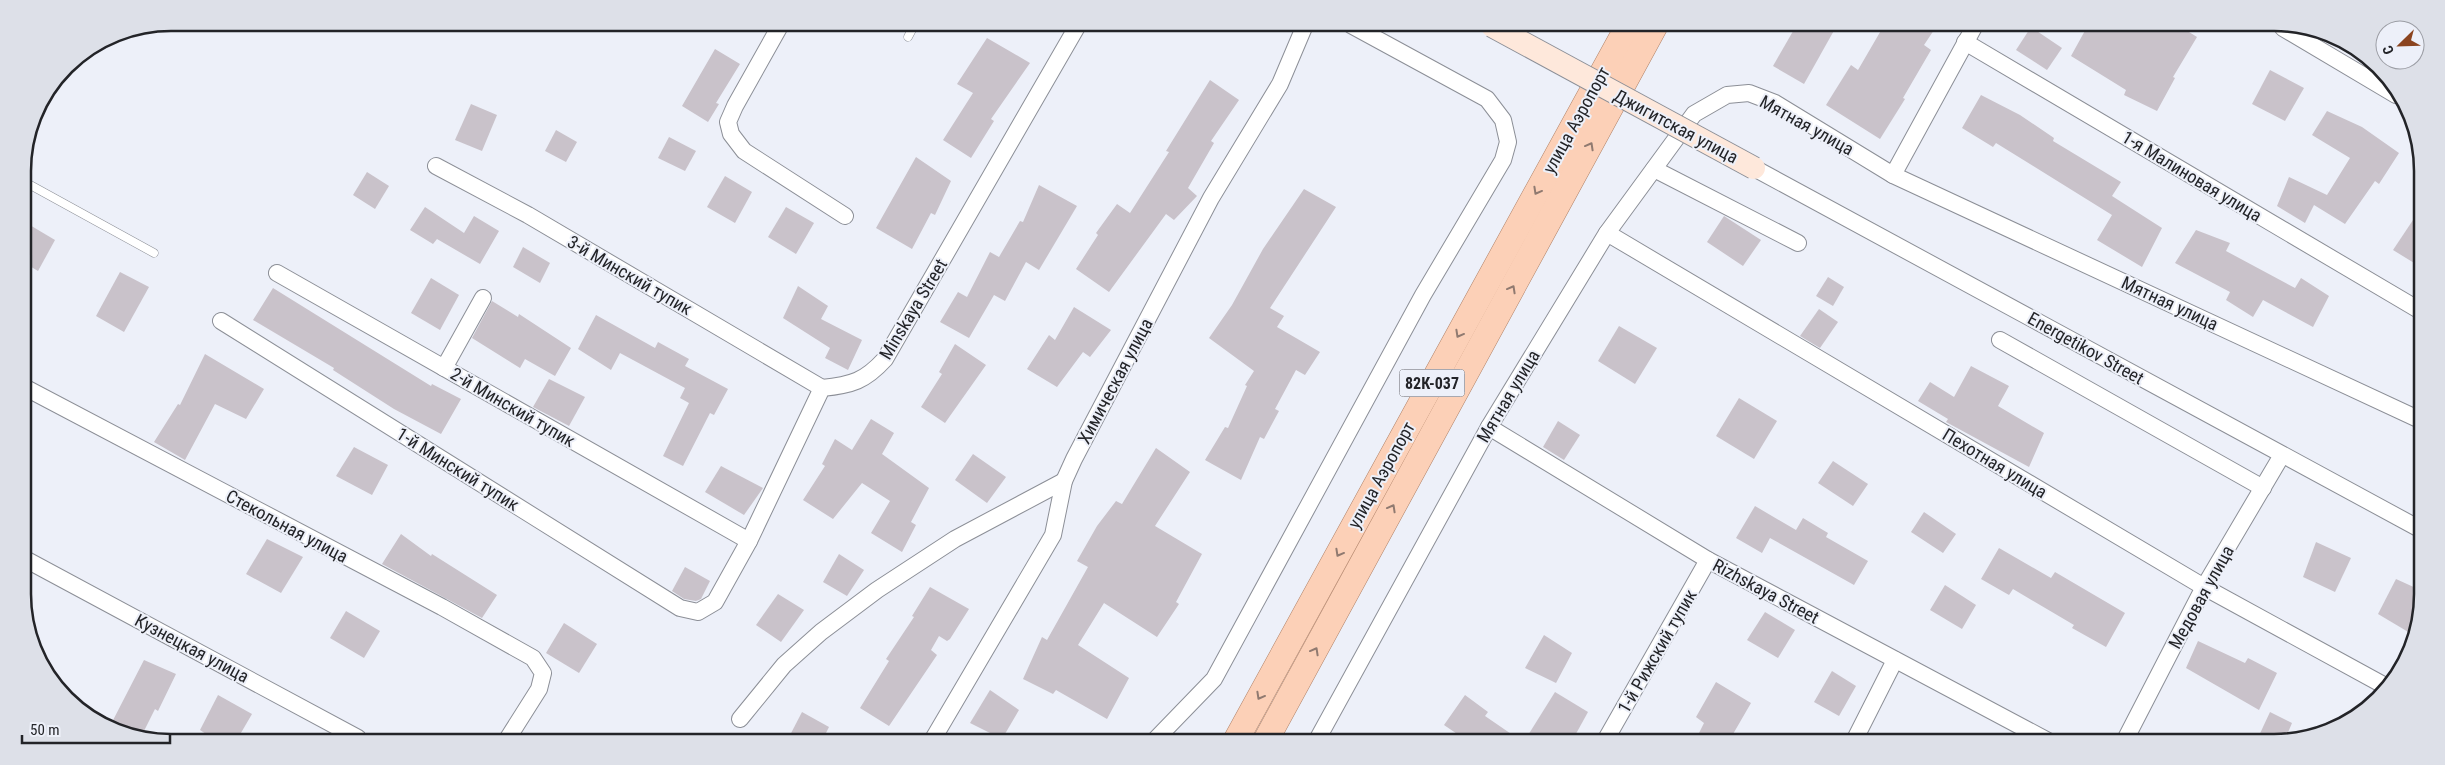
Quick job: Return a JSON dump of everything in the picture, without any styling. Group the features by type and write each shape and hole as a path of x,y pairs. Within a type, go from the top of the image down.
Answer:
{"main road":[{"name":"улица Аэропорт","path":"1240,733 1625,31"},
{"name":"улица Аэропорт","path":"1270,733 1652,31"}],"street":[{"name":"Химическая улица","path":"936,734 1053,535 1064,482 1074,459 1211,198 1280,84 1302,31"},
{"path":"1161,734 1214,679 1423,295 1503,160 1508,142 1503,120 1487,99 1363,31"},
{"name":"Джигитская улица","path":"1502,31 1754,168"},
{"path":"1893,175 1972,31"},
{"path":"777,32 735,106 728,122 731,134 744,151 845,216"},
{"name":"Minskaya Street","path":"822,388 846,386 870,375 885,359 1074,32"},
{"path":"2290,32 2387,89"},
{"name":"1-я Малиновая улица","path":"1965,42 2414,307"},
{"name":"Мятная улица","path":"1321,733 1489,427 1607,233 1694,114 1727,95 1750,93 1775,103 1893,175 2414,417"},
{"name":"3-й Минский тупик","path":"436,166 536,220 822,388"},
{"name":"Energetikov Street","path":"1754,168 2414,526"},
{"path":"1654,169 1798,243"},
{"name":"Пехотная улица","path":"1607,233 2204,588 2381,684"},
{"name":"2-й Минский тупик","path":"277,273 749,542"},
{"path":"444,368 483,298"},
{"name":"1-й Минский тупик","path":"221,321 680,608 698,612 715,602 749,542"},
{"path":"2000,340 2263,488"},
{"path":"749,542 822,388"},
{"name":"Стекольная улица","path":"31,391 450,612 533,658 543,673 538,689 511,734"},
{"name":"Rizhskaya Street","path":"1489,427 1708,560 2033,733"},
{"name":"Медовая улица","path":"2129,733 2204,588 2282,455"},
{"path":"740,719 784,665 821,632 878,590 955,539 1064,482"},
{"name":"1-й Рижский тупик","path":"1609,733 1708,560"},
{"name":"Кузнецкая улица","path":"31,562 350,734"},
{"path":"1858,733 1895,660"}],"lane":[{"path":"908,37 911,32"},
{"path":"32,186 154,252"}],"building":[{"path":"1793,31 1834,31 1804,84 1773,66"},
{"path":"1881,31 1933,31 1924,45 1931,50 1903,98 1905,99 1880,139 1826,105 1851,65 1858,70"},
{"path":"2028,31 2037,31 2062,48 2047,70 2016,50"},
{"path":"2085,31 2187,31 2197,37 2173,77 2175,78 2157,111 2124,95 2126,90 2071,56"},
{"path":"987,38 1030,63 991,119 994,121 971,158 943,140 973,93 957,84"},
{"path":"715,49 740,64 716,103 719,104 708,122 682,106"},
{"path":"2270,70 2304,88 2285,121 2252,104"},
{"path":"1210,80 1239,100 1211,141 1214,143 1188,188 1197,196 1174,220 1166,214 1109,292 1076,269 1098,235 1096,233 1117,204 1130,213 1169,152 1166,151"},
{"path":"1981,95 2020,115 2054,138 2053,141 2121,182 2112,196 2162,228 2142,267 2097,240 2112,215 1996,143 1993,147 1962,128"},
{"path":"471,104 497,115 482,151 455,140"},
{"path":"2327,111 2362,127 2399,153 2379,184 2375,181 2345,224 2314,205 2305,223 2277,206 2289,177 2327,195 2350,158 2312,135"},
{"path":"556,130 577,142 566,162 545,151"},
{"path":"669,137 696,151 685,171 658,158"},
{"path":"916,157 951,181 935,215 931,213 912,249 876,228"},
{"path":"367,172 389,186 375,209 353,195"},
{"path":"725,176 752,192 735,223 707,207"},
{"path":"1039,185 1077,206 1039,270 1026,262 1005,301 994,295 969,338 940,322 958,292 967,297 990,252 999,257 1020,221 1023,222"},
{"path":"1304,189 1336,207 1270,308 1284,316 1277,327 1320,352 1305,375 1296,370 1275,409 1279,411 1264,439 1260,437 1241,480 1205,460 1225,427 1228,428 1247,386 1245,385 1254,371 1209,338 1232,305 1263,249"},
{"path":"425,207 464,233 474,216 499,231 480,264 437,239 433,244 410,230"},
{"path":"786,207 814,223 796,254 768,237"},
{"path":"1724,216 1761,240 1743,266 1707,242"},
{"path":"2414,218 2414,263 2393,250"},
{"path":"32,226 55,240 38,271 32,267"},
{"path":"2196,230 2230,243 2226,251 2295,288 2301,278 2329,296 2313,327 2263,300 2253,317 2226,300 2230,292 2175,263"},
{"path":"523,247 550,263 540,283 513,267"},
{"path":"120,272 149,287 124,332 96,316"},
{"path":"1828,277 1844,287 1833,306 1816,296"},
{"path":"431,278 459,295 440,330 411,313"},
{"path":"798,286 828,306 821,319 862,340 848,370 825,358 830,348 783,318"},
{"path":"273,288 431,386 432,384 461,399 441,434 394,409 333,370 334,368 253,320"},
{"path":"492,301 518,317 519,314 571,348 555,376 525,359 520,368 472,338"},
{"path":"1074,307 1111,330 1090,357 1083,352 1057,387 1027,369 1049,335 1055,340"},
{"path":"1819,309 1838,322 1820,348 1800,336"},
{"path":"596,315 655,348 658,342 689,359 685,366 728,389 714,415 710,413 683,466 663,456 689,403 680,398 685,388 620,353 611,370 578,349"},
{"path":"1619,326 1657,348 1635,384 1598,361"},
{"path":"955,344 986,365 945,423 921,407 942,374 939,372"},
{"path":"205,354 264,389 246,419 215,404 185,460 154,442 178,404 180,405"},
{"path":"1971,366 2009,386 1998,406 2044,433 2029,467 1946,422 1948,419 1918,401 1930,382 1954,397"},
{"path":"549,379 585,397 569,426 533,407"},
{"path":"1739,398 1777,421 1754,459 1716,436"},
{"path":"871,419 894,433 882,454 929,488 911,522 916,525 902,552 871,533 890,501 862,483 833,519 803,500 825,466 822,464 835,439 852,450"},
{"path":"1558,421 1580,435 1564,460 1543,447"},
{"path":"354,447 388,465 372,495 336,476"},
{"path":"1156,448 1190,472 1155,526 1202,554 1176,602 1179,604 1157,637 1104,603 1078,645 1129,678 1107,719 1056,690 1053,694 1023,679 1042,637 1047,640 1088,567 1077,561 1097,526 1116,501 1122,504"},
{"path":"973,454 1006,477 987,503 955,480"},
{"path":"1833,461 1868,484 1853,506 1818,483"},
{"path":"721,466 763,488 744,515 705,492"},
{"path":"1755,506 1796,530 1803,518 1828,533 1826,537 1868,561 1854,585 1770,538 1762,553 1736,538"},
{"path":"1924,512 1956,534 1943,553 1911,532"},
{"path":"401,534 431,556 432,554 497,595 482,618 382,564"},
{"path":"267,539 303,557 281,593 246,574"},
{"path":"2316,542 2351,558 2335,592 2303,577"},
{"path":"1999,548 2051,578 2055,572 2125,613 2106,647 2072,628 2074,625 2013,589 2009,595 1981,579"},
{"path":"839,554 864,570 847,596 823,582"},
{"path":"685,567 710,581 701,599 696,601 684,599 672,591"},
{"path":"2396,579 2414,587 2413,612 2408,632 2378,614"},
{"path":"1945,585 1976,605 1962,629 1930,610"},
{"path":"930,587 969,609 950,639 947,641 939,636 931,650 937,655 889,726 860,708 889,661 886,659 914,617 912,616"},
{"path":"778,594 804,610 781,642 756,625"},
{"path":"346,611 380,631 364,658 330,638"},
{"path":"1765,612 1795,630 1778,658 1747,640"},
{"path":"564,623 597,644 579,673 546,653"},
{"path":"1544,635 1572,653 1556,683 1525,668"},
{"path":"2198,641 2245,663 2248,658 2277,673 2259,710 2186,668"},
{"path":"144,660 176,674 158,711 155,709 144,731 113,721"},
{"path":"1832,671 1856,686 1839,716 1814,702"},
{"path":"1716,682 1751,703 1733,733 1699,733 1704,723 1696,717"},
{"path":"990,690 1019,710 1005,734 991,734 970,723"},
{"path":"1555,692 1588,712 1576,733 1529,733"},
{"path":"218,695 252,714 240,734 206,734 200,730"},
{"path":"1465,695 1488,712 1485,716 1510,733 1456,733 1444,725"},
{"path":"802,712 829,727 826,734 791,734"},
{"path":"2270,712 2292,723 2288,732 2260,733"}]}
